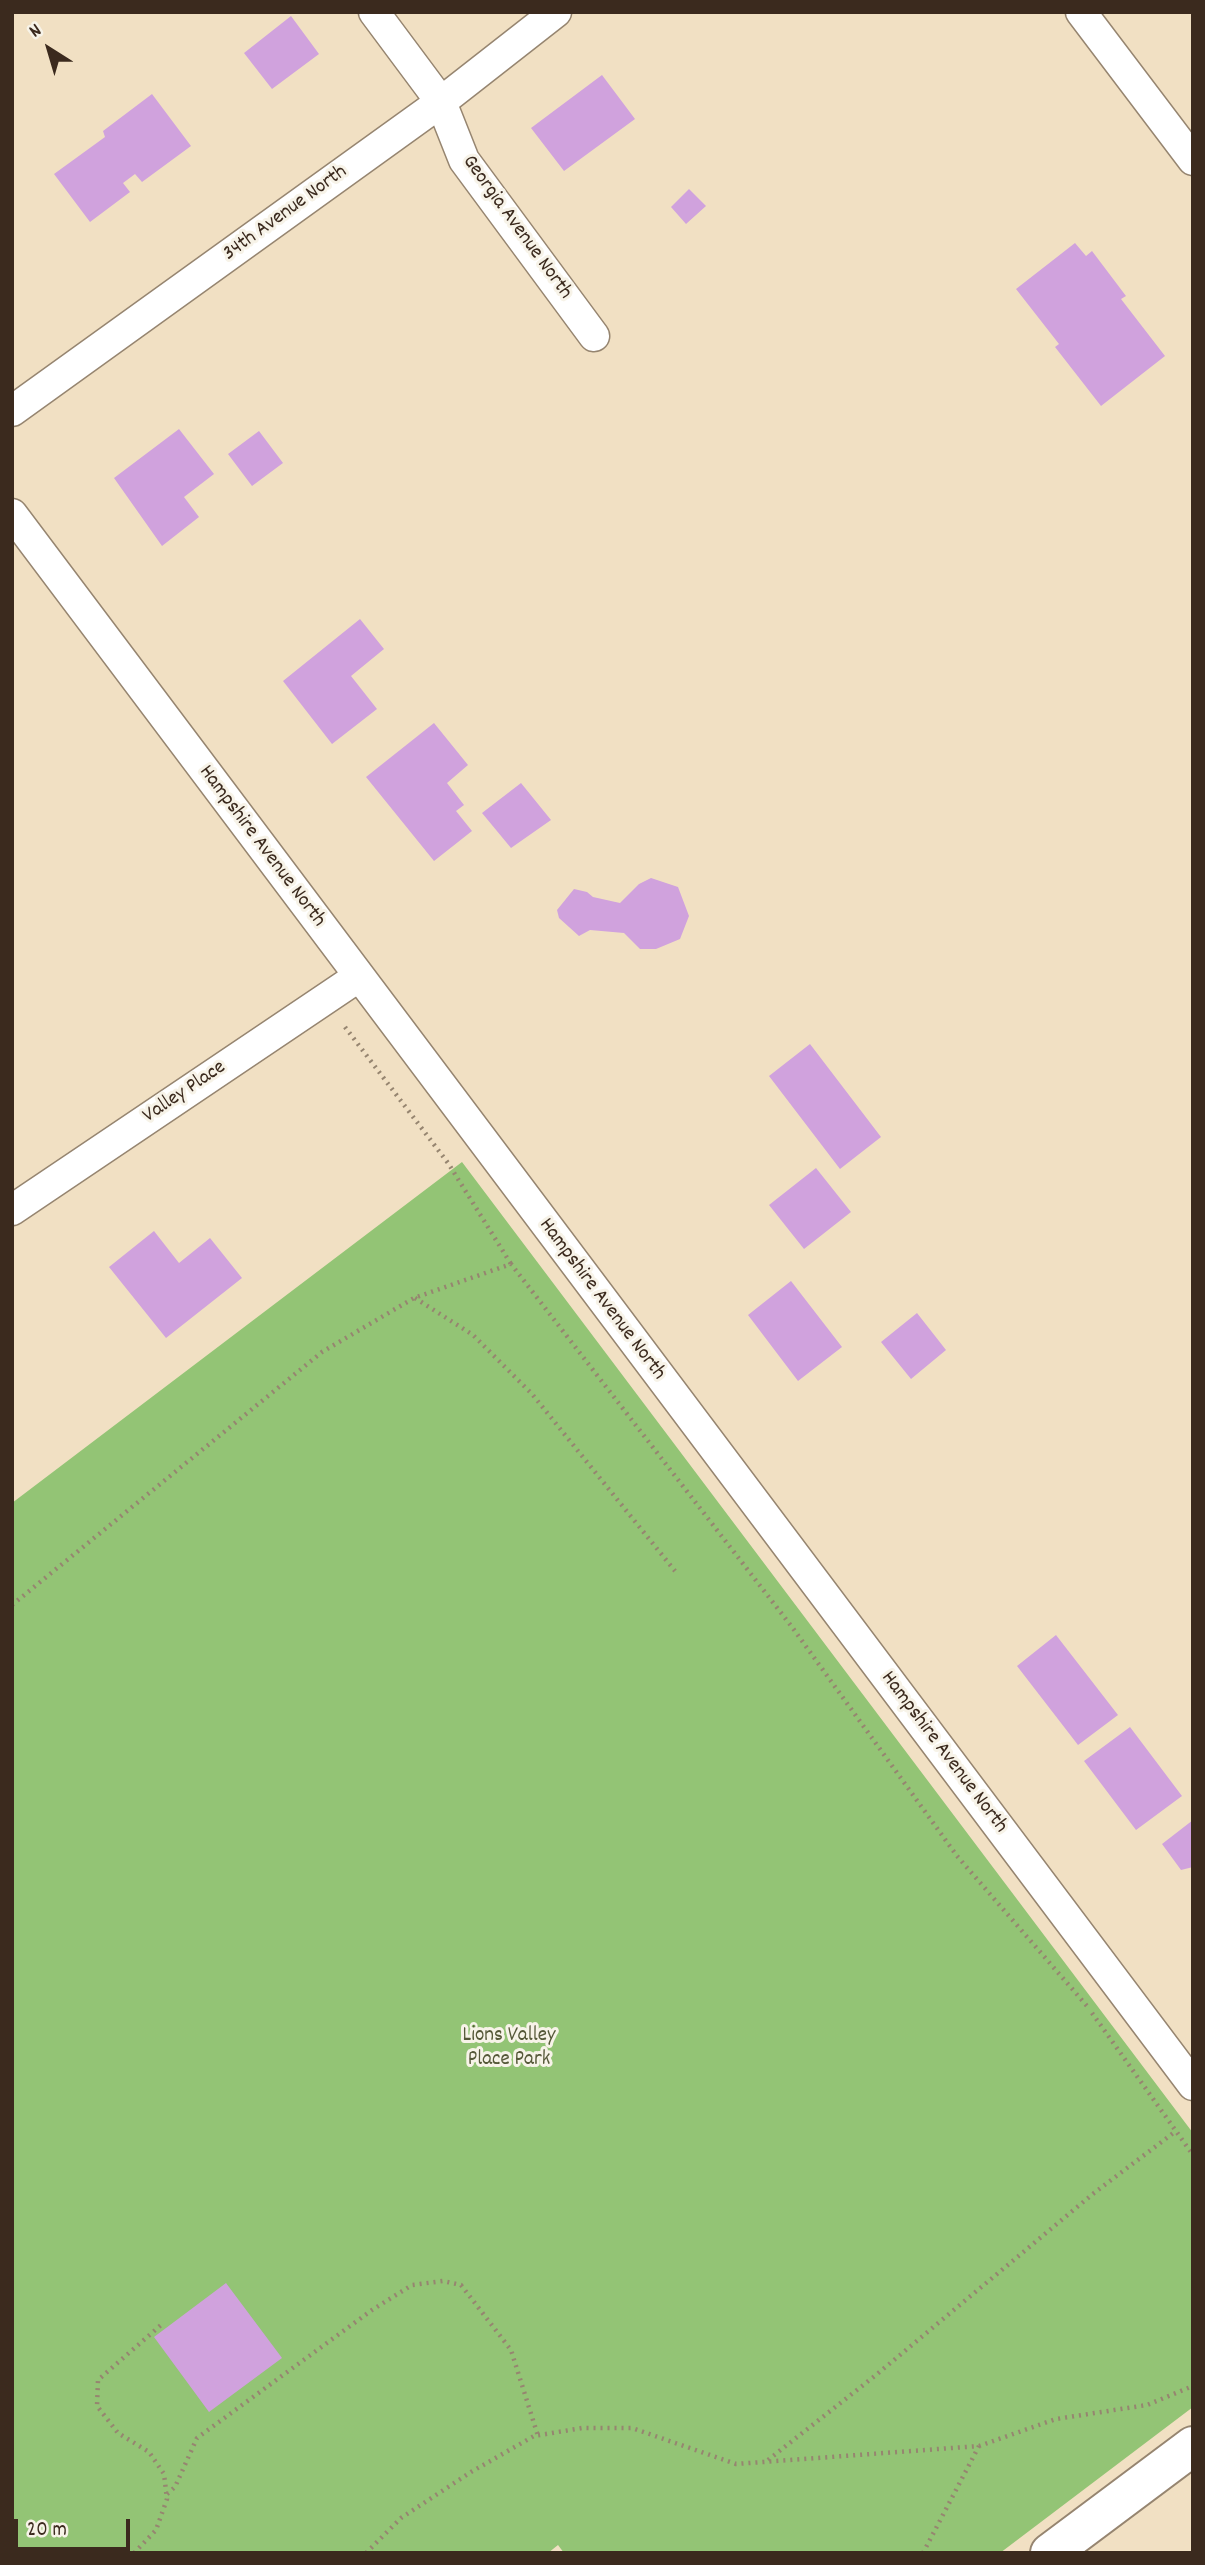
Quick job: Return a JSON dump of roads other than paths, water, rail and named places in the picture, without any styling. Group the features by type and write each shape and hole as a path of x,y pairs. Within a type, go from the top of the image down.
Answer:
{"street":[{"name":"Georgia Avenue North","path":"374,12 441,102 464,160 594,336"},
{"name":"34th Avenue North","path":"12,411 441,102 556,12"},
{"path":"1081,12 1193,160"},
{"name":"Hampshire Avenue North","path":"12,514 1193,2085"},
{"name":"Valley Place","path":"12,1210 358,977"},
{"path":"1050,2553 1193,2446"}],"park label":[{"name":"Lions Valley Place Park","path":"509,2049"}]}
